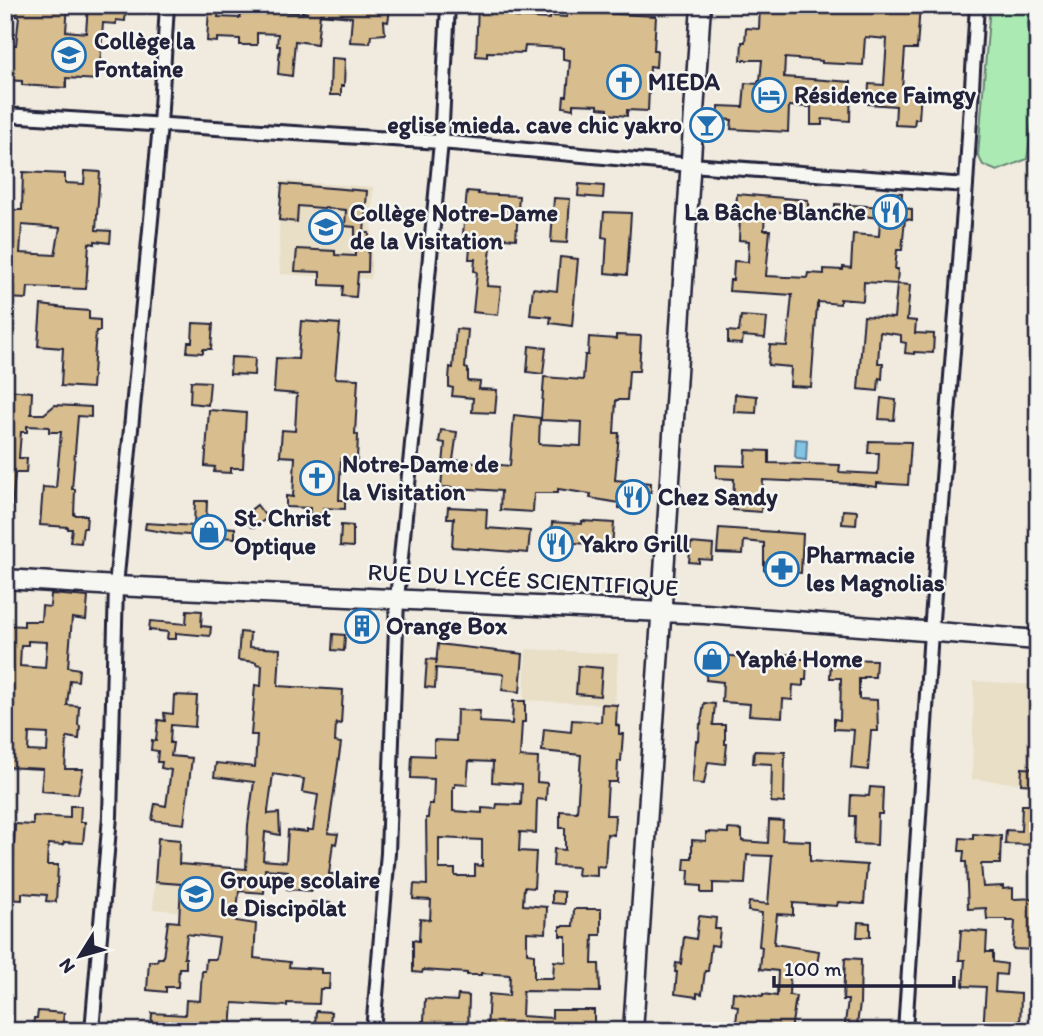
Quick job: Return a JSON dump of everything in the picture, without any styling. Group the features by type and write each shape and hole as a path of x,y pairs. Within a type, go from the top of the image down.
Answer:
{"street":[{"path":"92,1031 110,816 116,586 160,124 167,5"},
{"path":"373,1031 388,853 397,599 441,142 448,5"},
{"path":"633,1031 701,5"},
{"path":"905,1031 977,5"},
{"path":"5,115 441,142 691,165 966,185"},
{"name":"RUE DU LYCÉE SCIENTIFIQUE","path":"5,579 705,614 1038,640"}],"shaded area":[{"name":"Collège Notre-Dame de la Visitation","path":"281,181 373,187 371,279 280,274"},
{"path":"526,649 618,654 615,705 524,700"},
{"path":"974,681 1038,685 1038,785 972,779"},
{"name":"Groupe scolaire le Discipolat","path":"156,862 240,869 237,916 153,909"}],"green space":[{"path":"990,5 1030,5 1028,24 1037,93 1027,159 997,171 983,165 978,155"}],"water":[{"path":"796,439 807,440 806,460 795,456"}],"building":[{"path":"9,5 68,5 66,31 86,33 88,5 117,5 117,8 126,9 125,21 116,20 116,24 103,23 99,80 66,78 66,88 22,85 22,81 5,80 5,45 16,45 19,16 8,16"},
{"path":"303,5 340,5 390,10 388,22 384,21 385,34 371,35 370,43 350,42 352,17 320,14 317,44 295,41 292,76 278,74 278,34 257,33 257,45 240,45 240,39 217,38 217,42 207,41 209,9 219,10 218,17 240,18 241,10 308,13 302,12"},
{"path":"478,5 516,5 515,17 567,17 567,5 598,5 598,13 656,16 656,67 650,66 648,111 627,110 627,116 608,114 608,109 598,108 598,105 573,104 573,109 563,107 564,96 567,96 570,60 563,59 563,48 525,46 524,53 487,52 487,57 476,56"},
{"path":"820,5 920,5 917,49 905,49 902,89 921,90 919,119 915,119 914,126 895,125 896,106 868,104 869,84 884,85 887,39 865,37 863,65 785,58 784,77 851,82 850,121 822,119 822,125 811,125 811,107 789,106 788,132 731,129 732,120 718,119 719,106 743,107 745,83 758,84 760,81 762,60 741,60 746,28 759,29 760,6 820,8"},
{"path":"331,58 345,59 341,95 330,95"},
{"path":"85,171 100,172 96,230 111,231 110,243 89,243 86,289 28,287 27,299 5,298 5,210 22,210 23,172 65,174 65,183 84,184","holes":["22,225 60,228 55,255 20,253"]},
{"path":"282,184 367,191 364,233 369,233 368,272 358,272 356,297 342,296 343,286 320,285 320,272 295,271 297,249 335,251 335,255 355,256 355,227 345,226 346,210 298,206 297,222 279,220"},
{"path":"579,184 604,186 603,198 578,196"},
{"path":"467,191 519,196 516,239 492,237 487,286 501,287 498,315 473,312 477,272 474,271 475,259 469,259 471,235 463,234"},
{"path":"886,192 902,193 901,208 912,209 912,220 905,219 902,250 897,250 897,284 864,282 863,301 840,299 840,304 818,302 811,387 790,386 791,367 768,365 770,345 787,346 792,295 729,291 730,280 733,280 734,261 748,262 749,241 739,240 740,218 719,216 719,207 736,209 737,194 808,200 808,214 765,211 764,230 770,230 766,276 807,278 808,273 824,274 824,269 851,268 853,234 879,236 880,218 835,213 835,204 885,207"},
{"path":"554,198 570,199 567,243 551,242"},
{"path":"604,212 631,213 627,275 605,273 607,238 602,237"},
{"path":"560,257 578,259 572,326 550,323 551,317 530,315 533,288 557,291"},
{"path":"897,284 910,285 907,320 916,321 915,333 934,334 933,353 905,353 906,343 901,342 901,335 880,332 878,363 883,363 878,391 858,389 864,316 894,318"},
{"path":"41,305 89,311 89,319 100,320 100,331 96,331 92,388 61,386 63,348 38,346"},
{"path":"741,316 767,318 765,338 743,336 742,344 728,343 728,331 739,332"},
{"path":"301,321 340,324 335,378 358,379 355,434 358,435 357,460 341,459 339,500 345,500 345,509 323,508 323,514 310,514 310,508 286,507 286,496 293,497 295,457 280,456 282,430 295,431 297,394 274,392 276,358 298,359"},
{"path":"193,323 213,324 211,349 203,349 203,353 187,352 188,342 192,342"},
{"path":"456,329 468,330 465,368 468,369 468,381 480,382 479,389 497,390 495,413 472,412 473,398 452,396 453,388 449,387 449,379 450,367 453,368"},
{"path":"616,335 641,336 639,371 629,371 627,400 616,400 614,433 619,433 615,480 651,483 651,492 635,491 634,509 619,508 619,503 590,498 591,494 558,489 558,493 534,493 533,512 500,510 501,491 441,487 445,443 439,442 441,430 457,432 453,460 510,466 514,415 540,418 539,444 581,446 582,422 541,420 544,377 583,380 589,337 616,339"},
{"path":"529,346 546,348 543,374 527,372"},
{"path":"231,357 255,358 254,375 230,374"},
{"path":"191,381 210,382 208,405 190,403"},
{"path":"5,390 32,392 31,414 44,414 55,405 91,407 91,417 78,416 72,489 75,489 74,515 87,515 81,543 70,542 72,529 68,527 40,525 43,487 56,488 61,432 49,432 49,427 27,426 27,432 21,432 19,458 27,458 26,473 15,473 12,509 5,509"},
{"path":"735,394 757,396 756,413 734,412"},
{"path":"881,398 896,400 894,420 879,419"},
{"path":"209,410 246,413 243,468 231,468 231,473 214,472 215,467 205,466"},
{"path":"869,441 911,442 908,485 877,483 877,487 763,480 761,512 733,510 734,479 716,478 716,465 745,466 746,450 769,451 769,463 840,465 839,472 878,474 879,453 868,453"},
{"path":"195,501 207,501 206,526 235,528 235,538 145,529 146,523 194,526"},
{"path":"257,505 267,518 251,527 243,516"},
{"path":"448,507 487,509 486,528 530,531 528,553 452,547 454,518 447,518"},
{"path":"843,510 857,511 856,525 842,524"},
{"path":"582,521 614,523 612,546 551,541 552,522 582,524"},
{"path":"341,525 353,526 353,547 340,546"},
{"path":"719,528 803,534 801,573 764,570 764,543 744,541 743,554 717,553"},
{"path":"691,543 713,545 712,560 699,559 699,563 689,562"},
{"path":"51,594 88,597 86,620 72,618 68,667 79,669 78,681 70,680 67,705 79,706 80,726 79,739 67,737 65,769 83,769 78,794 41,791 43,769 5,767 5,625 24,626 24,621 41,621 42,606 50,607","holes":["28,641 47,642 45,668 20,666 21,645 28,645","29,733 48,734 47,752 28,751"]},
{"path":"187,610 202,611 201,626 211,627 210,636 176,633 176,639 167,639 168,632 149,630 150,621 186,624"},
{"path":"240,632 250,633 249,647 280,649 278,686 343,690 341,724 336,723 335,742 341,743 328,833 338,834 336,844 333,843 329,874 335,874 334,884 313,882 312,891 287,889 288,871 265,869 264,893 239,891 236,921 256,924 254,958 290,962 289,967 321,969 321,973 330,973 329,989 320,989 319,1004 287,1003 287,1006 233,1003 231,1031 219,1031 219,1024 199,1022 199,1031 151,1031 152,1013 185,1015 186,1000 200,1001 202,971 205,971 206,959 216,959 219,938 187,934 184,958 186,968 179,968 178,987 166,987 166,992 147,990 149,961 163,958 168,921 179,922 181,884 155,882 158,838 180,840 179,864 246,869 254,782 214,777 216,763 255,767 257,735 251,735 255,685 261,686 262,665 238,660","holes":["273,774 304,779 302,792 318,795 313,830 288,830 286,862 263,860 265,832 280,835 279,813 268,814"]},
{"path":"333,634 345,635 344,651 332,650"},
{"path":"438,644 523,654 520,692 502,690 504,674 436,668 435,688 425,687 427,659 436,660"},
{"path":"708,654 779,660 779,654 795,655 795,659 807,659 806,680 803,680 803,686 793,685 792,700 783,699 782,717 749,715 750,704 722,702 723,682 706,680"},
{"path":"831,660 876,660 875,677 859,679 859,699 877,700 878,731 871,731 868,770 851,768 854,730 834,729 834,719 840,720 841,678 830,678"},
{"path":"578,666 602,668 600,696 576,694"},
{"path":"174,695 197,696 195,727 171,725 171,756 192,758 184,824 152,820 155,804 166,806 171,770 161,768 162,762 157,762 158,751 151,750 152,740 156,741 158,720 165,721 164,713 173,714"},
{"path":"513,701 525,701 520,757 538,758 537,782 547,783 546,800 537,799 536,833 520,832 519,851 536,852 534,888 524,887 523,905 547,907 546,933 527,932 527,953 534,954 534,978 553,978 554,961 566,962 566,936 560,936 560,926 573,926 574,909 601,909 601,935 593,935 592,964 599,964 600,992 523,991 522,1016 552,1018 552,1010 594,1010 594,1024 582,1023 581,1031 487,1031 489,994 509,996 510,975 467,975 423,970 422,973 413,972 413,940 419,941 420,919 430,920 431,900 413,899 414,884 427,885 426,818 429,804 433,804 434,779 411,778 412,755 434,756 434,740 456,741 457,710 480,711 479,722 512,724","holes":["469,761 493,762 492,782 522,784 521,805 497,804 496,809 482,808 482,813 453,811 453,787 455,784 467,785","439,838 482,840 482,866 475,865 475,876 455,876 455,869 439,869"]},
{"path":"704,703 715,704 713,725 725,725 727,744 725,764 708,762 704,784 692,783 696,741 699,741"},
{"path":"602,704 617,705 616,725 619,726 619,734 623,734 617,782 608,782 606,815 615,815 614,835 607,834 605,867 597,866 597,876 577,875 578,867 553,866 554,849 565,850 565,828 560,828 560,811 577,812 581,755 542,751 544,729 571,732 572,720 601,722"},
{"path":"754,751 785,752 784,803 771,802 772,764 753,763"},
{"path":"1022,768 1038,769 1038,785 1021,784"},
{"path":"870,787 883,788 882,814 878,814 877,845 854,844 855,816 850,816 851,795 869,796"},
{"path":"1022,805 1038,805 1038,831 1033,831 1033,845 1005,844 1006,830 1021,831"},
{"path":"70,806 81,806 80,822 85,822 83,843 48,844 47,865 58,865 56,902 46,901 47,895 22,893 22,900 5,899 7,862 13,863 15,824 33,825 33,816 70,818"},
{"path":"769,820 783,821 782,840 810,841 810,861 867,865 864,904 838,902 837,906 793,903 793,915 777,914 774,944 819,951 817,966 797,964 796,973 790,973 789,995 796,996 791,1031 735,1031 738,1006 732,1005 733,992 777,996 778,971 760,969 762,913 748,911 749,902 768,904 772,856 747,855 745,884 713,883 713,893 701,893 701,886 688,885 689,870 684,870 685,858 692,858 692,840 706,841 706,832 728,833 728,829 742,830 742,841 768,843"},
{"path":"973,834 1001,836 1000,864 981,864 983,887 1013,888 1013,899 1038,898 1038,950 1013,949 1015,921 987,919 986,908 968,909 966,862 963,862 964,851 959,851 960,838 973,839"},
{"path":"552,891 564,892 564,904 552,903"},
{"path":"312,902 331,903 331,912 312,911"},
{"path":"699,916 716,918 715,929 720,929 718,946 711,945 702,994 697,993 697,997 675,994 676,963 681,964 684,937 696,939"},
{"path":"858,922 870,923 870,937 857,937"},
{"path":"961,930 987,932 986,952 993,952 993,962 1007,964 1006,975 996,974 995,992 1021,994 1020,1031 983,1031 986,987 963,986 965,960 959,960"},
{"path":"845,958 861,959 860,1004 856,1031 844,1031 848,1000 843,1000"},
{"path":"458,995 469,996 468,1031 421,1031 425,999 457,1001"},
{"path":"38,1011 64,1013 62,1031 33,1031 34,1018 37,1018"},
{"path":"316,1011 331,1012 330,1025 315,1024"}],"place":[{"name":"Collège la Fontaine","path":"69,55"},
{"name":"MIEDA","path":"624,82"},
{"name":"Résidence Faimgy","path":"769,95"},
{"name":"eglise mieda. cave chic yakro","path":"707,125"},
{"name":"La Bâche Blanche","path":"890,212"},
{"name":"Collège Notre-Dame de la Visitation","path":"326,227"},
{"name":"Notre-Dame de la Visitation","path":"317,478"},
{"name":"Chez Sandy","path":"633,497"},
{"name":"St. Christ Optique","path":"209,532"},
{"name":"Yakro Grill","path":"556,544"},
{"name":"Pharmacie les Magnolias","path":"782,569"},
{"name":"Orange Box","path":"362,626"},
{"name":"Yaphé Home","path":"712,659"},
{"name":"Groupe scolaire le Discipolat","path":"196,894"}]}
